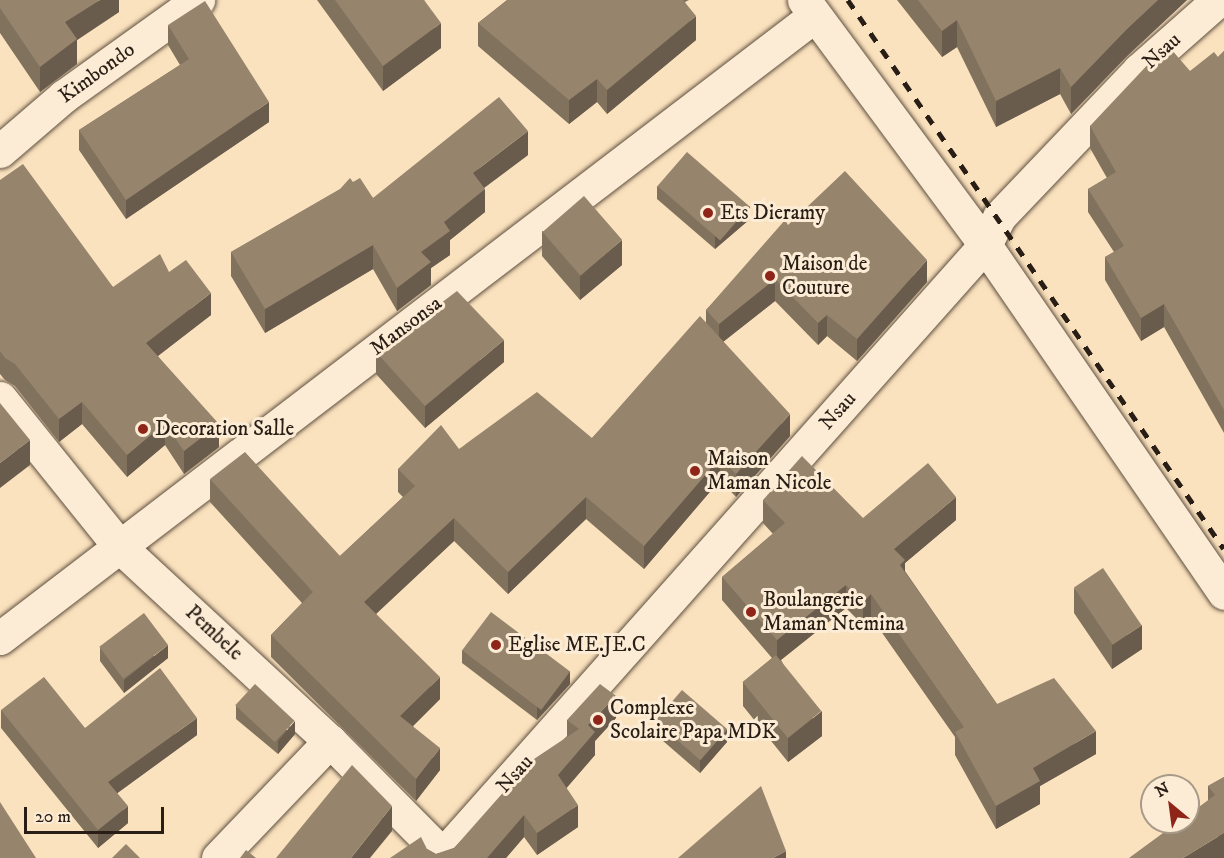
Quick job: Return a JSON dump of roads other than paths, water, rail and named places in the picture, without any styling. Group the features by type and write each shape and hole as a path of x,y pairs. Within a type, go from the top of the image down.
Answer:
{"street":[{"name":"Kimbondo","path":"0,151 64,96 198,0"},
{"name":"Nsau","path":"442,856 985,245 999,217 1139,70 1218,0"},
{"path":"809,8 985,245 1224,593"},
{"name":"Mansonsa","path":"0,638 809,8"},
{"name":"Pembele","path":"0,398 118,545 330,741 442,856"},
{"path":"218,858 330,741"}],"railway":[{"path":"848,0 1224,549"}],"place":[{"name":"Ets Dieramy","path":"708,213"},
{"name":"Maison de Couture","path":"770,276"},
{"name":"Decoration Salle","path":"143,429"},
{"name":"Maison Maman Nicole","path":"695,471"},
{"name":"Boulangerie Maman Ntemina","path":"751,612"},
{"name":"Eglise ME.JE.C","path":"496,645"},
{"name":"Complexe Scolaire Papa MDK","path":"598,720"}]}
